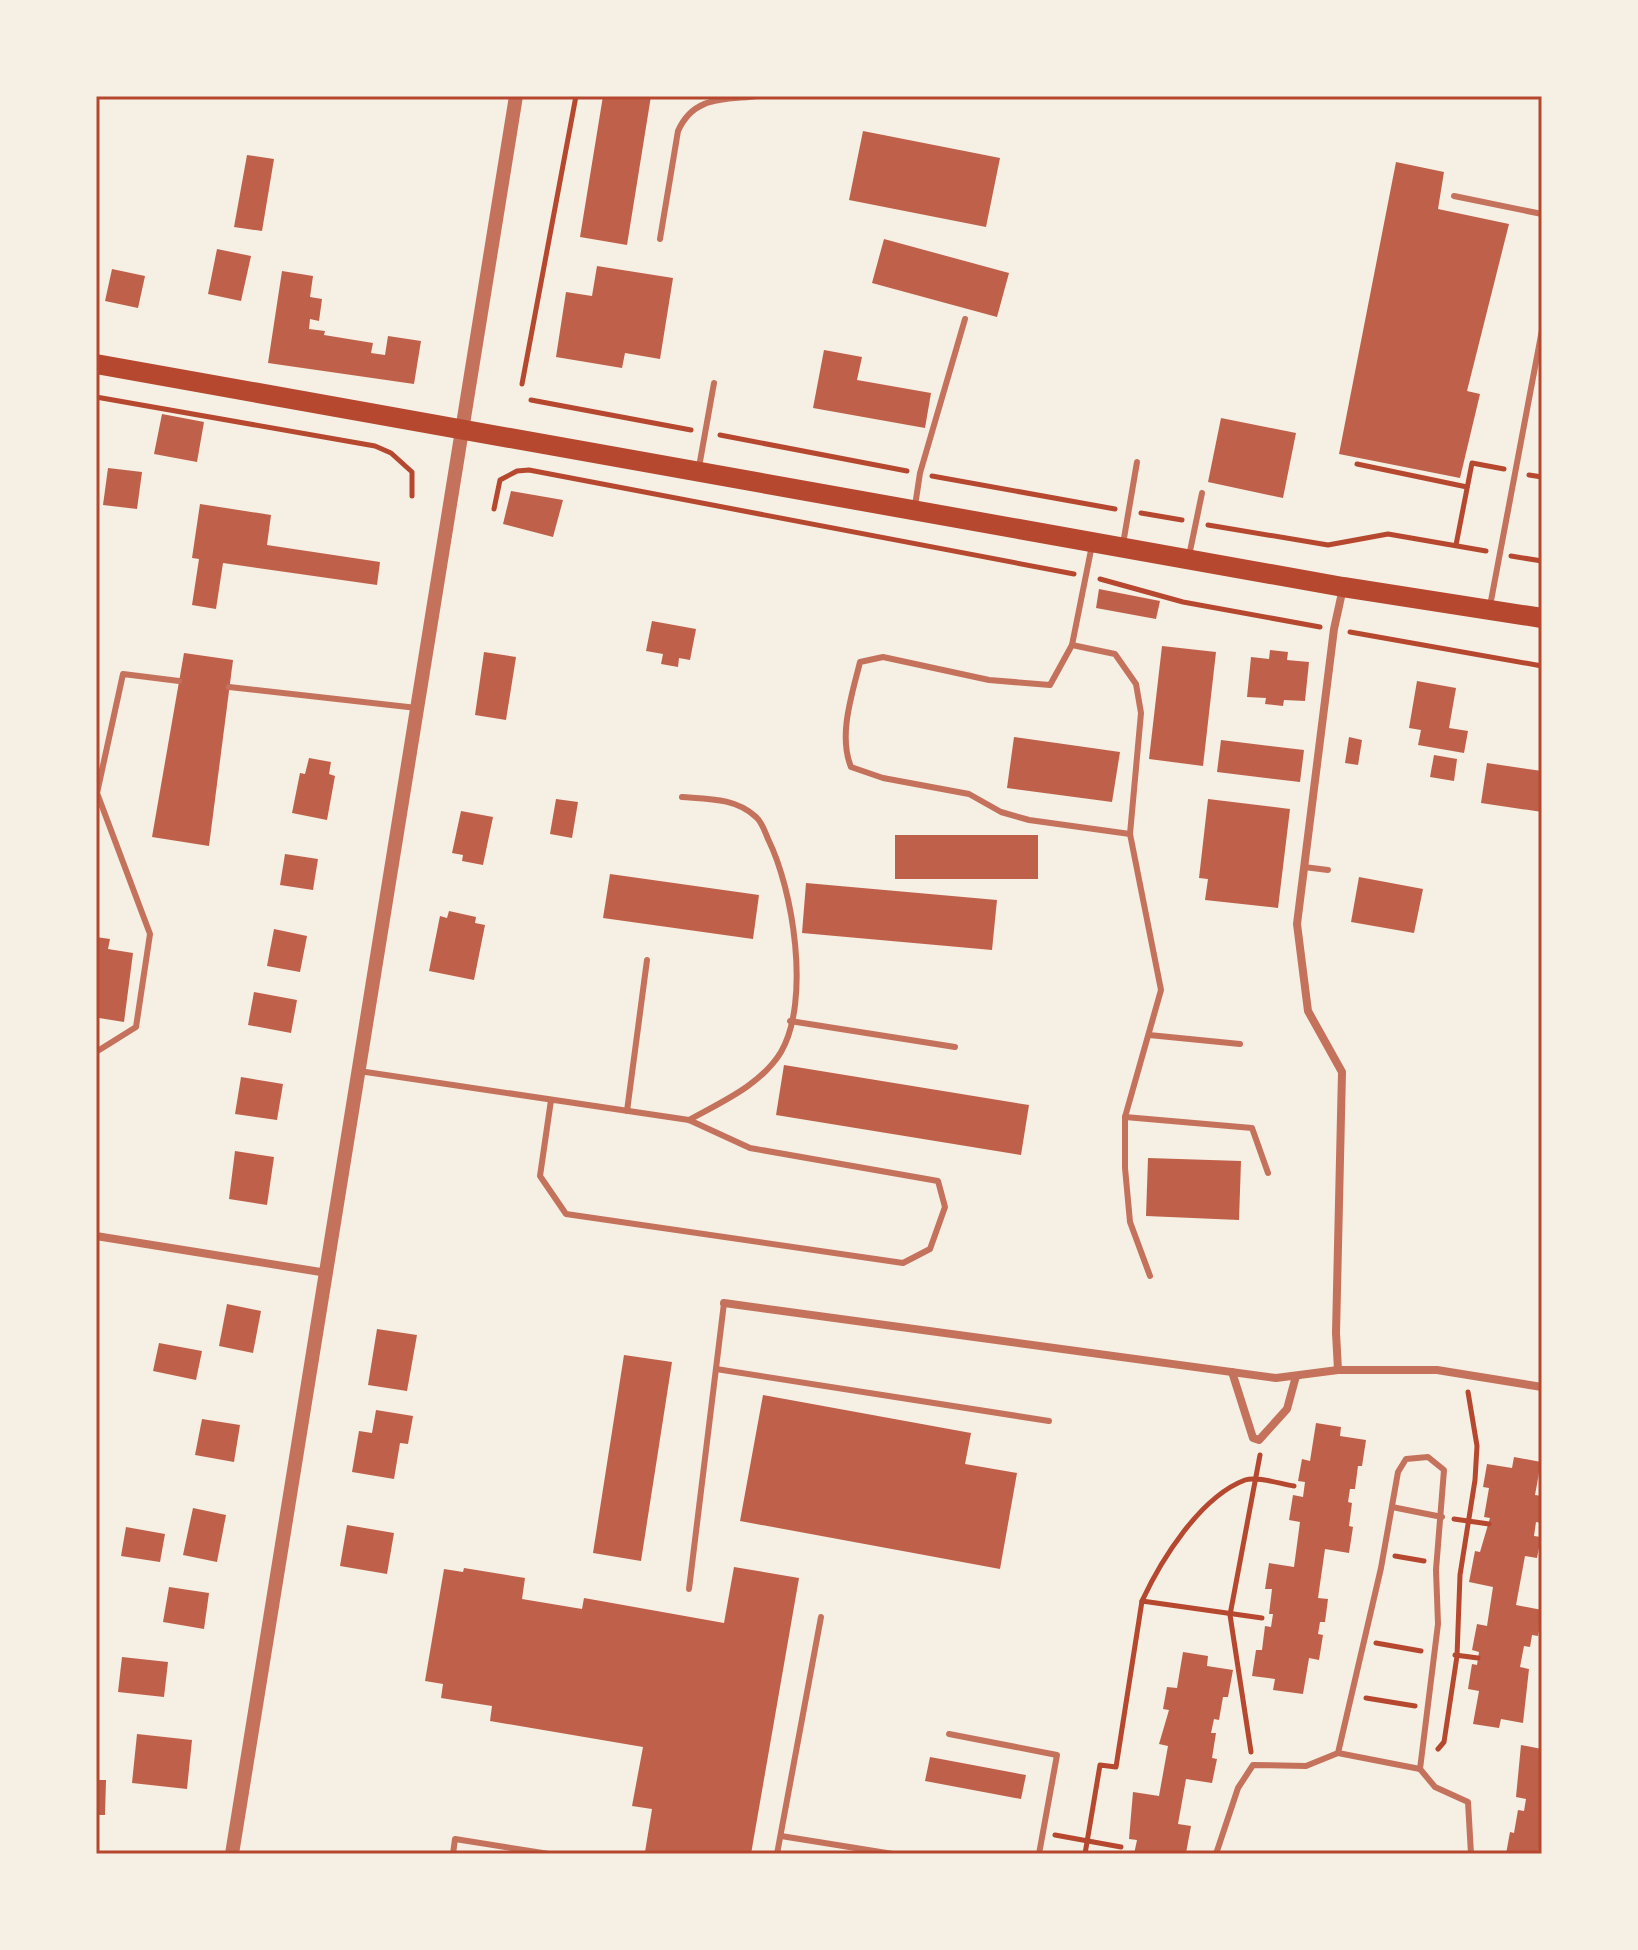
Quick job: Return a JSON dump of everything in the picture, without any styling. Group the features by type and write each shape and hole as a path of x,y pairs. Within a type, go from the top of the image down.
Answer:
{"main road":[{"path":"96,364 1343,587 1542,618"}],"street":[{"path":"232,1854 516,96"},
{"path":"1338,1370 1336,1333 1342,1072 1308,1011 1297,924 1334,629 1343,587"},
{"path":"96,1236 327,1273"},
{"path":"724,1303 1276,1378 1338,1370 1437,1370 1542,1387"},
{"path":"1232,1372 1246,1423 1253,1438 1259,1440 1287,1409 1296,1376"}],"lane":[{"path":"660,239 678,131 685,115 706,101 758,96"},
{"path":"1454,196 1542,214"},
{"path":"915,510 920,473 965,319"},
{"path":"1489,612 1542,330"},
{"path":"699,471 714,383"},
{"path":"1123,547 1137,462"},
{"path":"1189,559 1202,493"},
{"path":"1093,542 1072,645 1050,685 989,680 883,657 860,662 849,706 844,750 851,767 883,778 969,794 1001,812 1029,820 1130,834"},
{"path":"1072,645 1115,654 1136,684 1141,713 1130,834 1161,990 1125,1117 1125,1168 1130,1222 1150,1276"},
{"path":"96,1052 136,1027 150,934 96,793 123,674 179,681"},
{"path":"229,687 417,708"},
{"path":"682,797 728,801 758,818 776,856 791,910 797,969 790,1021 781,1051 752,1084 689,1120"},
{"path":"1304,867 1328,870"},
{"path":"627,1111 647,960"},
{"path":"790,1021 955,1047"},
{"path":"1149,1035 1240,1044"},
{"path":"359,1071 689,1120 750,1148 938,1181 945,1207 930,1249 903,1263 566,1214 540,1176 551,1100"},
{"path":"1125,1117 1252,1128 1268,1173"},
{"path":"689,1589 724,1303"},
{"path":"716,1369 1049,1421"},
{"path":"1338,1753 1384,1555 1398,1472 1406,1459 1428,1457 1444,1470 1437,1563 1435,1653 1420,1769"},
{"path":"1392,1507 1442,1517"},
{"path":"777,1854 821,1617"},
{"path":"949,1734 1057,1755 1039,1854"},
{"path":"1216,1854 1238,1788 1253,1765 1306,1766 1338,1753 1420,1769 1435,1787 1468,1802 1471,1854"},
{"path":"781,1836 893,1854"},
{"path":"453,1854 455,1839 549,1854"}],"path":[{"path":"522,384 576,96"},
{"path":"96,397 375,446 391,453 412,472 412,496"},
{"path":"531,400 1328,545 1388,534 1542,561"},
{"path":"1456,545 1472,463 1542,477"},
{"path":"1357,464 1467,487"},
{"path":"494,509 500,480 517,471 529,470 1086,576 1138,587 1183,602 1542,666"},
{"path":"1420,1769 1444,1742 1466,1520 1477,1446 1466,1375"},
{"path":"1253,1765 1230,1615 1261,1459 1259,1440"},
{"path":"1085,1854 1100,1765 1116,1767 1142,1601 1159,1565 1189,1525 1227,1490 1248,1479 1294,1486"},
{"path":"1466,1520 1489,1524"},
{"path":"1384,1555 1437,1563"},
{"path":"1142,1601 1262,1618"},
{"path":"1362,1640 1435,1653"},
{"path":"1454,1655 1478,1658"},
{"path":"1350,1696 1428,1709"},
{"path":"1042,1833 1121,1847"}],"building":[{"path":"603,96 651,96 627,245 580,237"},
{"path":"863,131 1000,158 986,227 849,200"},
{"path":"247,155 274,159 262,231 234,227"},
{"path":"1396,162 1444,172 1438,209 1509,224 1467,391 1480,394 1460,478 1339,454"},
{"path":"884,239 1009,273 997,317 872,283"},
{"path":"217,249 251,256 241,301 208,294"},
{"path":"597,266 673,278 660,359 625,353 622,368 556,357 566,292 592,296"},
{"path":"112,269 145,276 138,308 105,301"},
{"path":"282,271 313,276 310,297 322,299 319,321 310,319 309,329 325,331 324,335 373,343 371,353 385,355 388,336 421,341 414,384 268,363"},
{"path":"824,350 862,357 857,380 931,393 925,428 813,408"},
{"path":"162,414 204,422 197,462 154,454"},
{"path":"1221,418 1296,433 1283,498 1208,482"},
{"path":"108,468 142,472 137,509 103,505"},
{"path":"511,491 563,500 553,537 503,524"},
{"path":"200,504 271,515 267,545 380,562 377,585 223,563 216,609 192,605 199,559 192,558"},
{"path":"1099,589 1160,601 1156,619 1096,608"},
{"path":"652,621 696,629 690,660 679,658 678,667 661,664 663,654 646,651"},
{"path":"1162,646 1216,652 1203,766 1149,759"},
{"path":"1270,650 1288,652 1287,660 1309,662 1305,701 1284,700 1283,706 1265,704 1266,698 1247,697 1251,657 1269,659"},
{"path":"484,652 516,657 506,720 475,715"},
{"path":"184,653 233,660 209,846 152,837"},
{"path":"1417,681 1456,688 1449,728 1468,731 1464,753 1418,745 1421,730 1409,728"},
{"path":"1014,737 1120,752 1112,802 1007,788"},
{"path":"1349,737 1362,740 1358,765 1345,763"},
{"path":"1221,740 1304,750 1300,782 1217,772"},
{"path":"1434,755 1457,759 1454,781 1430,777"},
{"path":"309,758 331,762 329,774 335,776 327,820 292,813 300,773 305,774"},
{"path":"1487,763 1542,771 1542,812 1481,803"},
{"path":"556,799 578,802 572,838 550,834"},
{"path":"1208,799 1290,809 1278,908 1205,900 1208,879 1199,878"},
{"path":"461,811 493,817 483,865 462,861 463,855 452,853"},
{"path":"895,835 1038,835 1038,879 895,879"},
{"path":"285,854 318,859 313,890 280,885"},
{"path":"610,874 759,895 753,939 603,918"},
{"path":"1359,877 1423,889 1414,933 1351,922"},
{"path":"806,883 997,900 992,950 802,933"},
{"path":"449,911 476,917 475,923 485,925 474,980 429,971 440,916 447,918"},
{"path":"274,929 307,936 300,972 267,966"},
{"path":"96,937 110,939 108,949 133,953 124,1022 99,1018 98,1027"},
{"path":"254,992 297,1000 291,1033 248,1025"},
{"path":"784,1065 1029,1105 1021,1155 776,1115"},
{"path":"241,1077 283,1084 277,1120 235,1114"},
{"path":"235,1151 274,1157 267,1205 229,1199"},
{"path":"1148,1158 1241,1161 1239,1220 1146,1216"},
{"path":"227,1304 261,1311 253,1353 219,1346"},
{"path":"377,1329 417,1335 407,1391 368,1385"},
{"path":"159,1343 202,1351 196,1380 153,1371"},
{"path":"624,1355 672,1362 641,1561 593,1553"},
{"path":"763,1395 971,1433 965,1464 1017,1473 1000,1569 740,1521"},
{"path":"376,1410 413,1416 408,1444 400,1443 394,1479 352,1472 359,1431 372,1433"},
{"path":"202,1419 240,1425 234,1462 195,1455"},
{"path":"1316,1423 1341,1427 1340,1436 1366,1440 1362,1466 1358,1466 1355,1489 1350,1489 1348,1502 1352,1503 1349,1526 1353,1527 1349,1553 1325,1549 1318,1598 1328,1599 1325,1622 1320,1622 1318,1634 1323,1635 1319,1660 1309,1658 1303,1694 1273,1690 1275,1679 1252,1676 1256,1650 1262,1650 1265,1626 1271,1627 1273,1614 1269,1614 1272,1589 1265,1589 1269,1563 1294,1567 1300,1522 1289,1520 1293,1495 1303,1497 1305,1482 1298,1481 1302,1459 1310,1461"},
{"path":"1514,1457 1541,1462 1535,1495 1542,1496 1542,1523 1536,1522 1534,1536 1541,1537 1537,1558 1525,1556 1516,1605 1542,1610 1542,1614 1538,1636 1532,1635 1530,1647 1524,1646 1520,1667 1529,1669 1523,1723 1501,1719 1499,1728 1473,1724 1479,1691 1468,1689 1472,1664 1477,1665 1479,1652 1472,1650 1477,1624 1487,1626 1493,1587 1469,1582 1475,1551 1480,1552 1490,1518 1484,1517 1489,1488 1483,1487 1487,1464 1512,1468"},
{"path":"193,1508 226,1515 217,1562 183,1555"},
{"path":"347,1525 394,1533 387,1574 340,1566"},
{"path":"126,1527 165,1534 160,1562 121,1556"},
{"path":"734,1567 799,1578 751,1854 645,1852 652,1809 632,1806 643,1747 490,1721 492,1706 441,1698 443,1684 425,1681 444,1569 463,1572 464,1568 525,1578 522,1599 582,1609 584,1598 724,1623"},
{"path":"169,1587 209,1593 204,1629 163,1622"},
{"path":"1183,1652 1208,1656 1207,1666 1233,1670 1228,1697 1223,1697 1219,1720 1214,1719 1211,1733 1216,1733 1212,1758 1217,1759 1212,1783 1186,1779 1178,1824 1191,1826 1186,1853 1134,1854 1137,1840 1129,1839 1133,1792 1159,1796 1168,1746 1159,1744 1169,1710 1163,1709 1167,1687 1177,1688"},
{"path":"122,1657 168,1662 164,1697 118,1692"},
{"path":"137,1734 192,1740 187,1789 132,1783"},
{"path":"1521,1745 1542,1749 1542,1854 1506,1854 1518,1810 1524,1811 1526,1799 1516,1797"},
{"path":"930,1757 1026,1775 1021,1799 925,1781"},
{"path":"96,1780 106,1780 105,1815 96,1815"}]}
